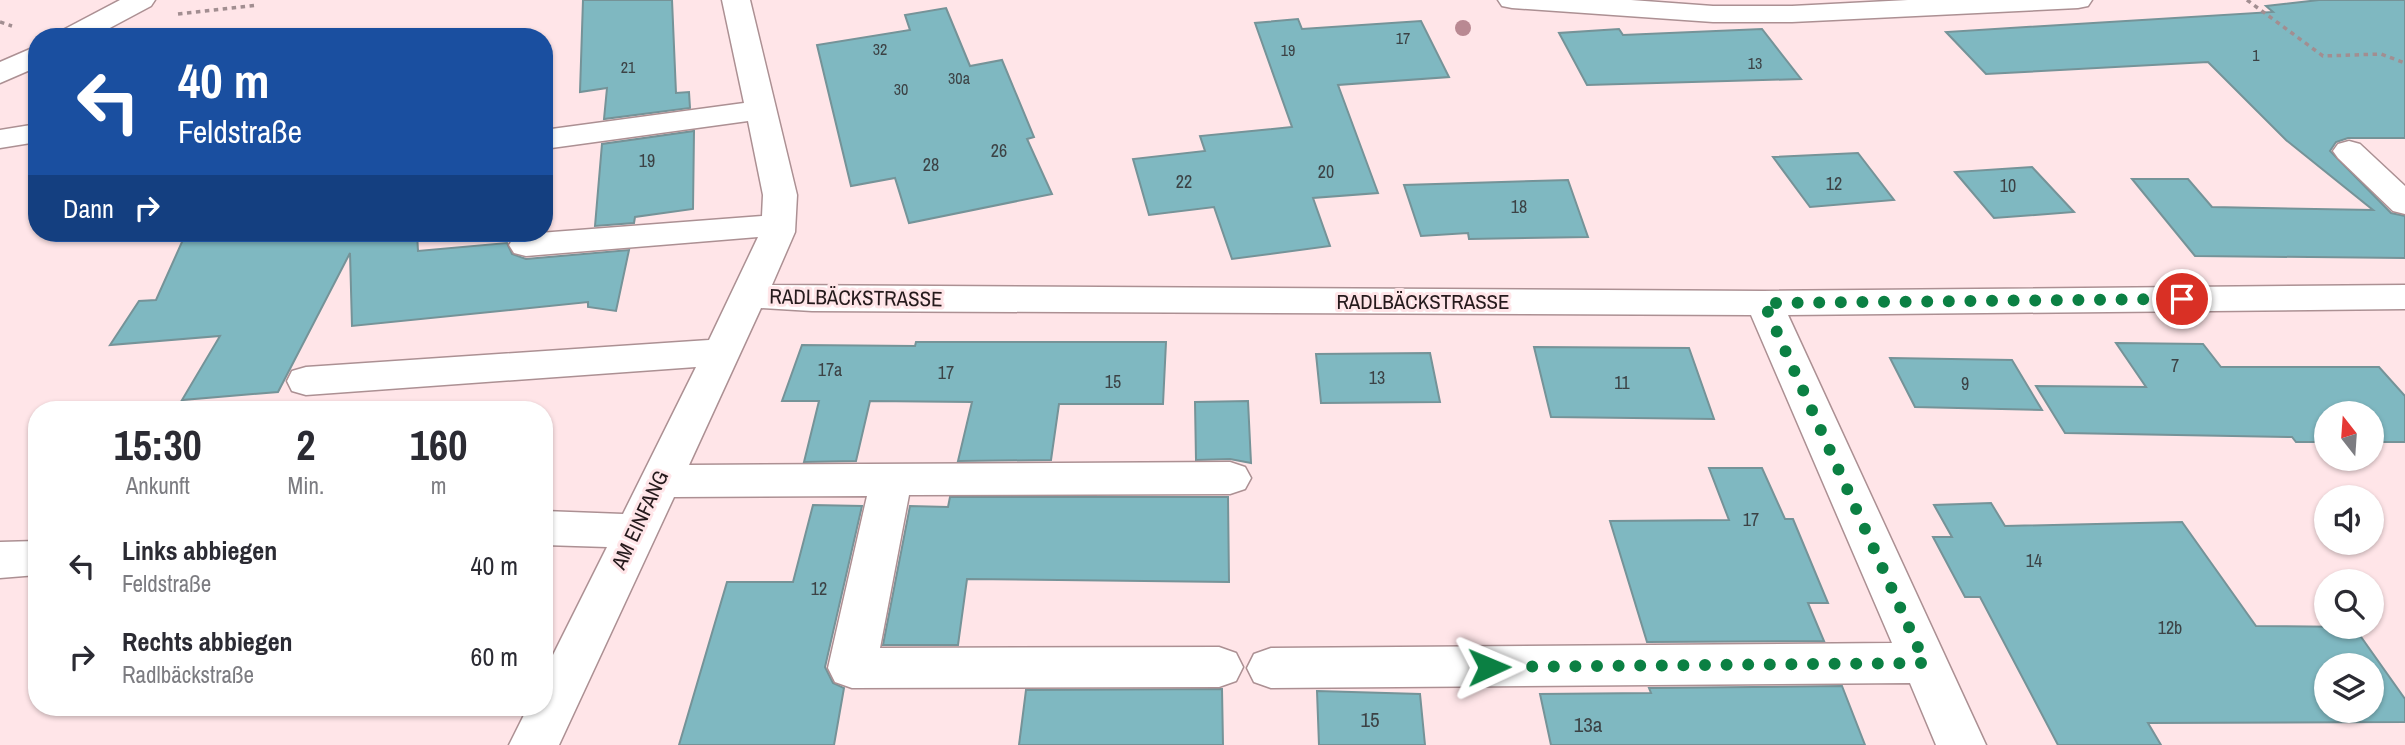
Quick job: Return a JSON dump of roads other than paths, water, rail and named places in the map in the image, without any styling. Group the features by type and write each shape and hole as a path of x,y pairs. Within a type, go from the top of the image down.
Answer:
{"street":[{"name":"RADLBÄCKSTRASSE","path":"736,0 780,195 778,232 749,296 1764,303 2405,297"},
{"path":"1512,0 1713,14 1850,5 2078,0"},
{"path":"93,28 141,8"},
{"path":"553,139 761,110"},
{"path":"0,139 28,134"},
{"path":"2349,151 2405,204"},
{"path":"526,245 778,225"},
{"name":"AM EINFANG","path":"553,705 749,296"},
{"path":"1764,303 1961,745"},
{"path":"306,381 722,352"},
{"path":"659,481 1230,478"},
{"path":"891,480 852,668 1219,667"},
{"path":"553,528 635,531"},
{"path":"0,560 28,558"},
{"path":"1271,668 1925,663"},
{"name":"AM EINFANG","path":"534,745 548,716"}]}
